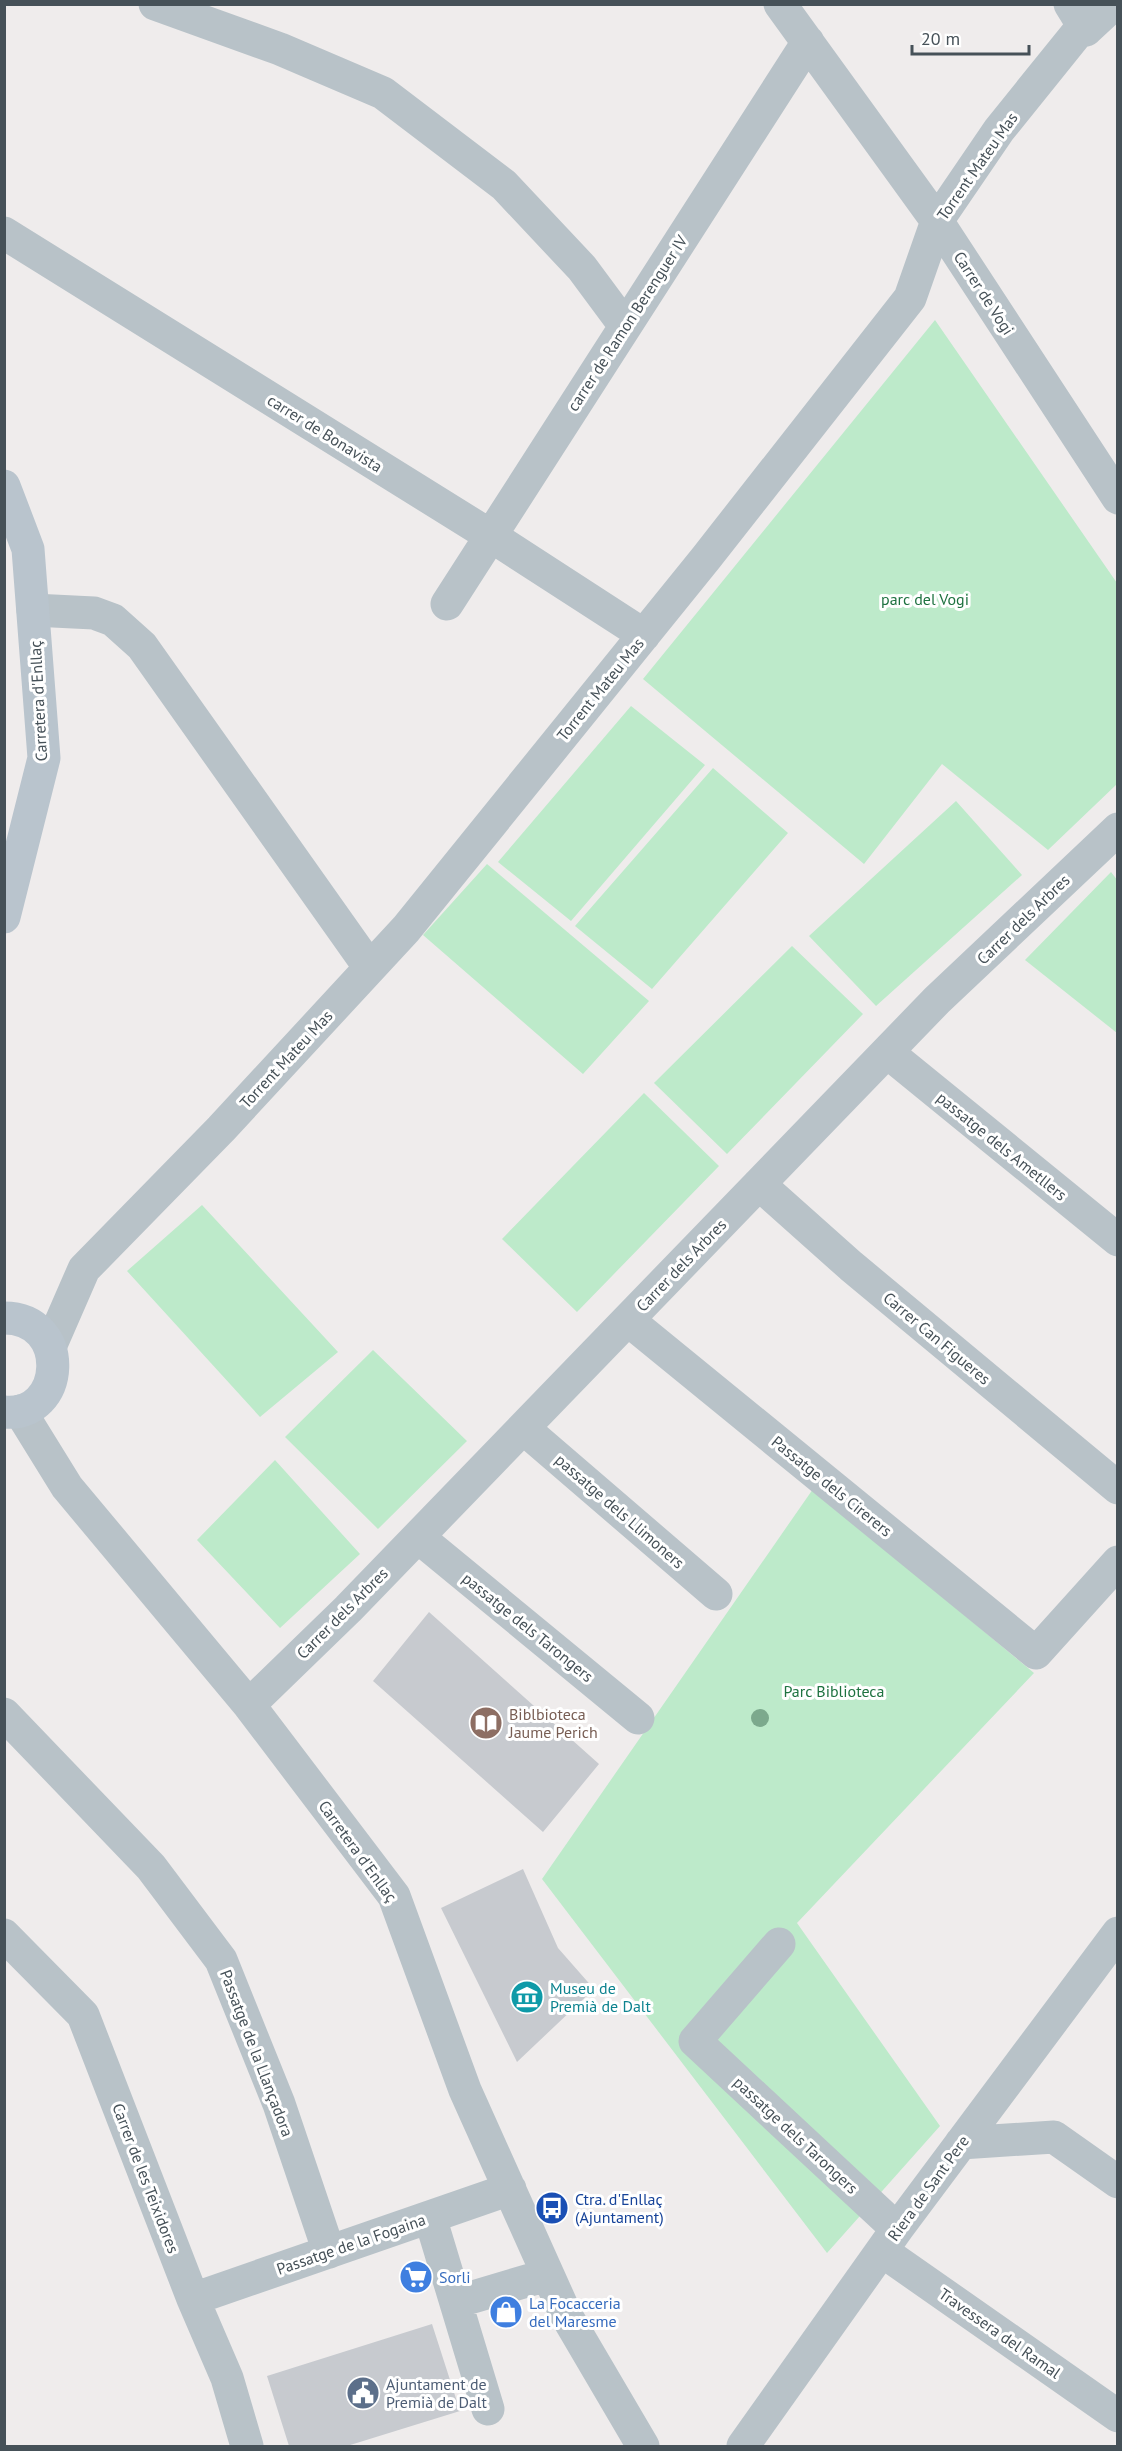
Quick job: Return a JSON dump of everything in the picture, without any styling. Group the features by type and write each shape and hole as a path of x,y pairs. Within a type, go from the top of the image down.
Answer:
{"street":[{"path":"155,4 280,49 383,93 504,185 582,268 625,326"},
{"name":"Carrer de Vogi","path":"780,4 938,222 1118,498"},
{"name":"Torrent Mateu Mas","path":"50,1347 84,1269 221,1129 406,929 644,635 910,298 938,222 999,130 1078,32 1078,17 1114,4"},
{"name":"carrer de Ramon Berenguer IV","path":"447,604 808,42"},
{"name":"carrer de Bonavista","path":"4,233 491,536 644,635"},
{"name":"Carretera d'Enllaç","path":"4,486 28,549 44,758 4,917"},
{"path":"33,610 94,613 113,620 142,646 370,968"},
{"name":"Carrer dels Arbres","path":"249,1705 348,1609 937,1000 1114,838"},
{"name":"passatge dels Ametllers","path":"887,1052 1118,1240"},
{"name":"Carrer Can Figueres","path":"759,1184 851,1266 1118,1488"},
{"path":"4,1318 16,1319 32,1325 42,1333 50,1347 54,1361 53,1377 43,1396 12,1412"},
{"name":"Passatge dels Cirerers","path":"627,1320 1036,1653 1118,1562"},
{"name":"Carretera d'Enllaç","path":"12,1412 67,1487 249,1705 394,1896 465,2090 566,2316 643,2446"},
{"name":"passatge dels Llimoners","path":"523,1428 716,1594"},
{"name":"passatge dels Tarongers","path":"418,1537 638,1718"},
{"name":"Passatge de la Llançadora","path":"4,1714 151,1867 221,1960 279,2104 329,2252"},
{"name":"Riera de Sant Pere","path":"743,2446 889,2240 1118,1933"},
{"name":"Carrer de les Teixidores","path":"4,1935 83,2015 193,2300 227,2378 248,2446"},
{"name":"passatge dels Tarongers","path":"779,1944 695,2041 889,2240"},
{"path":"961,2143 1054,2136 1118,2182"},
{"name":"Passatge de la Fogaina","path":"193,2300 510,2189"},
{"path":"430,2217 488,2409"},
{"name":"Travessera del Ramal","path":"889,2240 1118,2416"},
{"path":"456,2302 548,2275"}],"green space":[{"name":"parc del Vogi","path":"935,320 1117,583 1117,784 1048,850 942,764 864,864 643,679"},
{"path":"631,706 705,765 571,921 498,862"},
{"path":"713,768 788,833 652,989 575,926"},
{"path":"956,801 1022,875 876,1006 809,936"},
{"path":"487,864 649,1001 583,1074 423,935"},
{"path":"1111,872 1118,881 1117,1033 1025,960"},
{"path":"792,946 863,1014 727,1154 654,1083"},
{"path":"644,1093 719,1166 577,1312 502,1239"},
{"path":"202,1205 338,1352 260,1417 127,1271"},
{"path":"373,1350 467,1441 378,1529 285,1437"},
{"path":"275,1460 360,1554 280,1628 197,1540"},
{"name":"Parc Biblioteca","path":"813,1489 1034,1673 797,1923 940,2126 827,2253 542,1879"}],"building":[{"name":"Biblbioteca Jaume Perich","path":"429,1612 599,1764 543,1832 373,1681"},
{"path":"523,1869 558,1948 594,1989 517,2062 441,1908"},
{"name":"Ajuntament de Premià de Dalt","path":"432,2324 460,2411 347,2446 289,2446 267,2376"}],"place":[{"name":"Biblbioteca Jaume Perich","path":"486,1723"},
{"name":"Museu de Premià de Dalt","path":"527,1997"},
{"name":"Ctra. d'Enllaç (Ajuntament)","path":"552,2208"},
{"name":"Sorli","path":"416,2277"},
{"name":"La Focacceria del Maresme","path":"506,2312"},
{"name":"Ajuntament de Premià de Dalt","path":"363,2393"}]}
